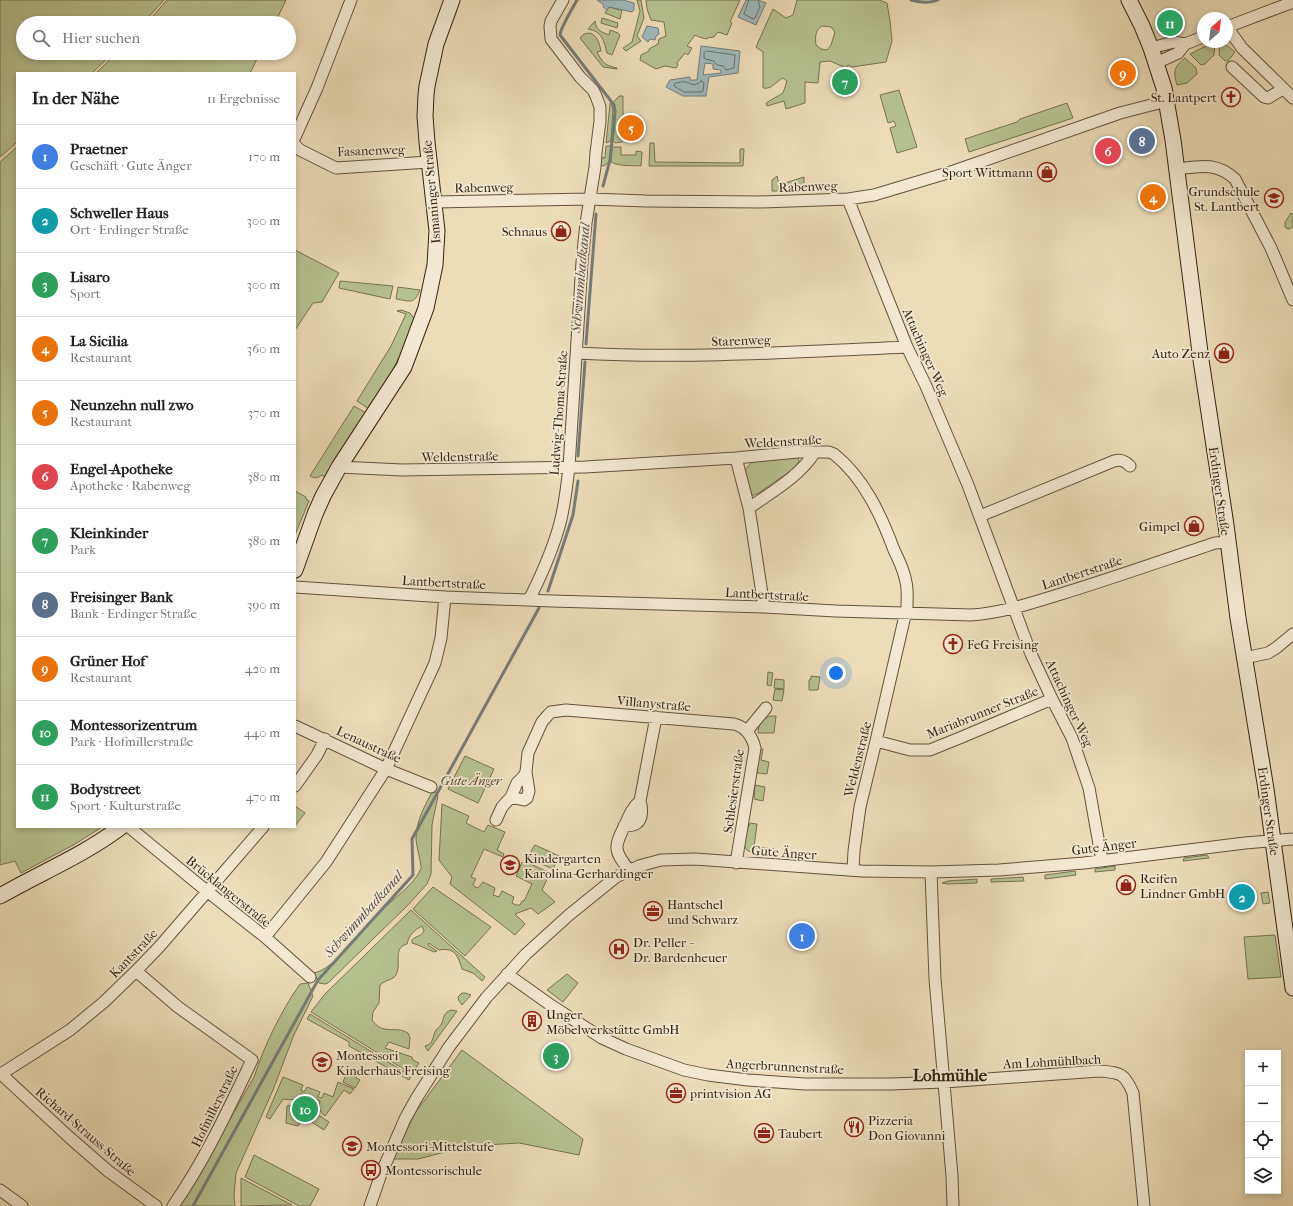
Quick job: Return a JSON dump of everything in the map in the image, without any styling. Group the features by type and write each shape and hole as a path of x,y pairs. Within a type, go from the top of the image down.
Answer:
{"street":[{"path":"296,135 317,88 351,0"},
{"name":"Ismaninger Straße","path":"296,567 315,514 339,467 404,367 426,308 435,265 437,230 425,116 427,86 436,44 452,0"},
{"name":"Ludwig-Thoma-Straße","path":"529,600 542,576 558,530 569,467 582,262 600,121 600,108 596,96 551,39 551,21 563,0"},
{"name":"Erdinger Straße","path":"1129,0 1151,48 1167,101 1201,360 1244,658 1266,789 1293,988"},
{"path":"1233,25 1293,2"},
{"path":"1233,35 1242,48 1293,98"},
{"path":"1156,63 1178,53 1185,44 1197,39"},
{"path":"1151,48 1174,42 1185,44"},
{"path":"1232,68 1264,97 1268,98 1283,89"},
{"name":"Rabenweg","path":"435,202 590,199 751,202 848,199 874,195 954,172 1118,114 1167,101"},
{"name":"Fasanenweg","path":"296,146 300,150 336,168 429,162"},
{"path":"1177,169 1210,166 1228,172 1235,179 1271,248 1293,300"},
{"name":"Attachinger Weg","path":"848,199 907,347 926,386 980,516 999,571 1015,608 1031,654 1072,738 1087,778 1102,861"},
{"name":"Starenweg","path":"576,354 629,356 702,355 907,347"},
{"name":"Weldenstraße","path":"339,467 402,470 520,469 585,467 736,458 797,452 830,452 834,454 860,481 867,492 889,536 906,582 907,598 905,614 856,825 853,870"},
{"path":"749,508 800,471 809,462 815,452"},
{"path":"736,458 749,508 764,607"},
{"path":"980,516 1114,461 1120,459 1130,466"},
{"name":"Lantbertstraße","path":"296,587 445,597 764,607 905,614 976,615 1015,608 1085,587 1215,544 1228,542"},
{"path":"265,937 326,862 386,769 435,663 441,638 445,597"},
{"path":"1244,658 1268,653 1293,634"},
{"name":"Mariabrunner Straße","path":"876,741 910,750 930,750 1052,699"},
{"name":"Schlesierstraße","path":"736,863 755,748 754,742 747,731 766,708"},
{"name":"Villanystraße","path":"526,772 528,753 540,726 548,715 557,711 566,710 734,724 747,731"},
{"path":"629,870 617,852 616,845 624,826 638,822 642,810 640,801 656,717"},
{"name":"Lenaustraße","path":"296,726 386,769 431,787"},
{"path":"296,785 313,761 325,739"},
{"path":"496,820 502,807 511,797 517,783 526,772"},
{"path":"511,797 524,800 528,796 529,791 526,772"},
{"path":"0,896 77,856 110,836 120,828"},
{"name":"Brücklangerstraße","path":"130,828 206,891 265,937 310,977"},
{"name":"Kantstraße","path":"0,1074 70,1030 104,1002 136,972 262,828"},
{"name":"Gute Änger","path":"370,1206 381,1174 405,1119 449,1047 486,998 526,954 582,904 616,877 639,866 661,860 695,860 853,870 931,872 999,870 1102,861 1293,838"},
{"path":"931,872 935,979 952,1176 953,1206"},
{"name":"Hofmillerstraße","path":"136,972 178,1007 252,1060 207,1152 173,1206"},
{"name":"Angerbrunnenstraße","path":"507,974 552,1006 602,1038 626,1049 684,1070 732,1078 805,1084 944,1082"},
{"name":"Am Lohmühlbach","path":"944,1082 1099,1071 1121,1074 1128,1081 1133,1093 1144,1206"},
{"name":"Richard-Strauss-Straße","path":"0,1074 69,1138 108,1171 156,1206"},
{"path":"0,1190 22,1206"}],"green space":[{"path":"0,0 164,0 149,16 16,16 16,60 106,60 93,72 16,72 16,143 0,157"},
{"path":"167,0 286,0 278,16 153,16"},
{"path":"637,0 641,0 644,18 637,36 641,41 626,51 623,48 632,42 640,11"},
{"path":"646,0 740,0 730,22 732,23 727,35 718,32 714,37 707,39 695,35 687,46 692,48 688,55 685,53 677,63 678,65 676,68 665,66 656,69 640,60 641,55 658,44 659,39 666,36 664,22 651,20 647,9"},
{"path":"797,0 879,0 887,3 892,41 886,62 852,67 848,65 846,68 830,61 820,62 818,83 805,82 805,103 786,109 784,101 767,106 766,103 783,93 787,81 783,78 769,88 763,88 763,52 756,47 773,9 786,18 793,15","holes":["822,26 831,27 835,32 831,45 827,50 821,49 816,45 817,32"]},
{"path":"609,7 622,10 620,19 605,13"},
{"path":"602,18 618,23 617,28 601,23"},
{"path":"595,21 596,27 601,32 609,35 610,30 620,35 612,55 607,53 602,37 593,30 588,29"},
{"path":"590,33 598,40 601,51 597,52 603,61 607,65 617,69 603,67 580,38 584,34"},
{"path":"1202,48 1215,48 1214,55 1205,64 1201,65 1190,54"},
{"path":"1220,48 1230,48 1235,52 1228,61 1225,61 1219,55"},
{"path":"1185,58 1196,68 1197,74 1187,83 1177,85 1175,70"},
{"path":"110,60 256,60 250,72 97,72"},
{"path":"847,74 850,88 843,89 841,75"},
{"path":"899,90 917,147 897,153 890,128 896,126 894,121 888,123 880,95"},
{"path":"619,96 623,96 623,140 622,142 615,143 613,140 616,111 613,103"},
{"path":"611,102 613,110 611,141 606,143 610,104"},
{"path":"1067,103 1073,118 969,152 965,139 1017,122 1020,119"},
{"path":"650,143 654,143 655,162 740,163 740,149 744,149 743,166 649,166"},
{"path":"606,146 611,146 609,162 604,166 598,165 599,157 605,158"},
{"path":"612,147 621,147 621,155 636,155 636,151 642,152 641,166 622,165 611,162"},
{"path":"16,148 16,828 100,828 75,844 21,873 15,861 0,865 0,162"},
{"path":"777,176 779,185 804,177 804,191 772,191 772,180"},
{"path":"1291,213 1293,214 1293,227 1288,229 1285,227 1285,222"},
{"path":"296,251 339,273 322,302 313,303 296,328"},
{"path":"340,281 393,286 390,299 339,288"},
{"path":"398,287 420,290 416,298 411,301 405,301 396,299"},
{"path":"401,310 410,313 415,320 395,366 369,409 357,401 391,346 406,314 397,311"},
{"path":"354,406 366,413 326,478 322,475 313,478 310,476"},
{"path":"795,456 798,457 799,461 795,468 757,494 750,496 743,472 752,462"},
{"path":"296,492 306,497 309,501 296,533"},
{"path":"768,672 773,673 771,686 767,685"},
{"path":"811,676 820,677 818,690 809,690 809,680 811,679"},
{"path":"775,679 784,680 784,689 774,688"},
{"path":"775,689 784,690 782,701 773,700"},
{"path":"770,716 776,716 774,733 758,733 759,724"},
{"path":"759,749 763,749 761,760 769,762 767,774 757,773"},
{"name":"Gute Änger","path":"465,756 494,769 478,803 448,789"},
{"path":"755,785 765,787 763,801 754,799"},
{"path":"433,790 438,796 432,825 431,874 427,884 409,904 328,983 319,983 314,973 322,970 340,956 381,911 418,875 421,867 416,832 422,813"},
{"path":"442,804 469,816 466,823 484,832 488,825 505,832 497,850 504,854 503,857 484,849 471,877 476,879 473,884 475,887 478,888 483,882 495,888 493,895 499,897 502,891 514,897 512,903 520,905 522,901 524,901 532,884 516,876 522,862 526,864 526,862 550,873 542,890 555,902 538,914 531,908 515,914 525,924 515,935 450,884 452,877 439,860"},
{"path":"296,807 305,813 296,825"},
{"path":"750,823 757,824 754,847 774,849 774,855 753,853 746,849 744,839"},
{"path":"535,845 559,856 553,869 528,858"},
{"path":"1207,855 1209,858 1183,861 1184,858"},
{"path":"1115,866 1115,870 1095,872 1095,869"},
{"path":"1075,871 1076,875 1045,879 1045,875"},
{"path":"1023,877 1024,881 991,882 991,879"},
{"path":"977,879 977,883 942,883 948,881"},
{"path":"433,887 491,927 465,956 413,909"},
{"path":"1268,892 1270,903 1263,904 1261,893"},
{"path":"411,910 485,977 482,981 473,973 462,969 457,956 452,951 444,949 439,950 429,943 428,945 437,951 434,952 412,943 413,939 424,931 422,926 412,933 407,944 402,946 399,953 398,971 396,975 380,985 379,1003 373,1012 372,1020 380,1028 408,1033 410,1038 409,1049 389,1042 385,1048 412,1057 413,1060 419,1063 412,1074 311,1012 325,994"},
{"path":"1275,935 1281,977 1248,979 1244,937"},
{"path":"567,974 578,983 563,1002 547,990"},
{"path":"308,983 313,996 293,1037 273,1090 236,1173 234,1195 235,1206 180,1206 254,1077 268,1041 286,1006 300,984"},
{"path":"462,993 471,995 462,1005 458,997"},
{"path":"451,1010 457,1011 428,1051 425,1046 430,1044 436,1030 442,1024 445,1015"},
{"path":"310,1014 411,1076 409,1080 349,1046 349,1042 307,1019"},
{"path":"462,1050 583,1139 579,1155 519,1143 468,1146 418,1159 393,1159 415,1113"},
{"path":"347,1072 360,1080 355,1088 343,1082"},
{"path":"283,1077 303,1085 301,1090 304,1092 307,1087 320,1092 318,1097 322,1098 324,1093 333,1097 338,1082 354,1089 350,1094 344,1090 325,1116 320,1110 320,1101 301,1094 295,1099 283,1099 270,1119 266,1117"},
{"path":"293,1105 300,1123 298,1126 286,1123 287,1106"},
{"path":"312,1111 329,1122 324,1130 307,1119"},
{"path":"254,1155 319,1189 310,1206 299,1206 245,1177"},
{"path":"241,1178 292,1205 241,1206"}],"water":[{"path":"597,0 623,0 634,3 634,10 632,12 609,7 607,10 603,7 604,5"},
{"path":"746,0 758,0 766,3 756,25 738,17"},
{"path":"647,26 658,28 659,34 656,36 655,40 650,39 648,42 642,37"},
{"path":"701,46 740,51 738,73 709,77 706,96 683,96 666,87 670,80 690,77 690,80 697,80","holes":["705,63 713,64 713,69 721,70 721,73 703,75"]}],"waterway":[{"path":"577,0 564,23 560,35 614,105 615,112 610,160 603,186"},
{"path":"911,0 921,2 938,0"},
{"name":"Schwimmbadkanal","path":"586,344 596,214"},
{"name":"Schwimmbadkanal","path":"578,456 585,362"},
{"name":"Schwimmbadkanal","path":"548,591 573,515 578,481"},
{"name":"Schwimmbadkanal","path":"193,1206 318,980 413,875 412,839 539,608"}],"place":[{"name":"Bodystreet","path":"1170,23"},
{"name":"Grüner Hof","path":"1123,73"},
{"name":"Kleinkinder","path":"845,82"},
{"name":"St. Lantpert","path":"1231,97"},
{"name":"Neunzehn null zwo","path":"631,128"},
{"name":"Freisinger Bank","path":"1142,141"},
{"name":"Engel-Apotheke","path":"1108,151"},
{"name":"Sport Wittmann","path":"1047,172"},
{"name":"La Sicilia","path":"1153,197"},
{"name":"Grundschule St. Lantbert","path":"1274,198"},
{"name":"Schnaus","path":"561,231"},
{"name":"Auto Zenz","path":"1224,353"},
{"name":"Gimpel","path":"1194,526"},
{"name":"FeG Freising","path":"953,644"},
{"name":"Kindergarten Karolina-Gerhardinger","path":"510,865"},
{"name":"Reifen Lindner GmbH","path":"1126,885"},
{"name":"Schweller Haus","path":"1242,897"},
{"name":"Hantschel und Schwarz","path":"653,911"},
{"name":"Praetner","path":"802,936"},
{"name":"Dr. Peller - Dr. Bardenheuer","path":"619,949"},
{"name":"Unger Möbelwerkstätte GmbH","path":"532,1021"},
{"name":"Lisaro","path":"556,1056"},
{"name":"Montessori Kinderhaus Freising","path":"322,1062"},
{"name":"printvision AG","path":"676,1093"},
{"name":"Montessorizentrum","path":"305,1109"},
{"name":"Pizzeria Don Giovanni","path":"854,1127"},
{"name":"Taubert","path":"764,1133"},
{"name":"Montessori-Mittelstufe","path":"352,1146"},
{"name":"Montessorischule","path":"371,1170"}],"district":[{"name":"Lohmühle","path":"950,1075"}]}
